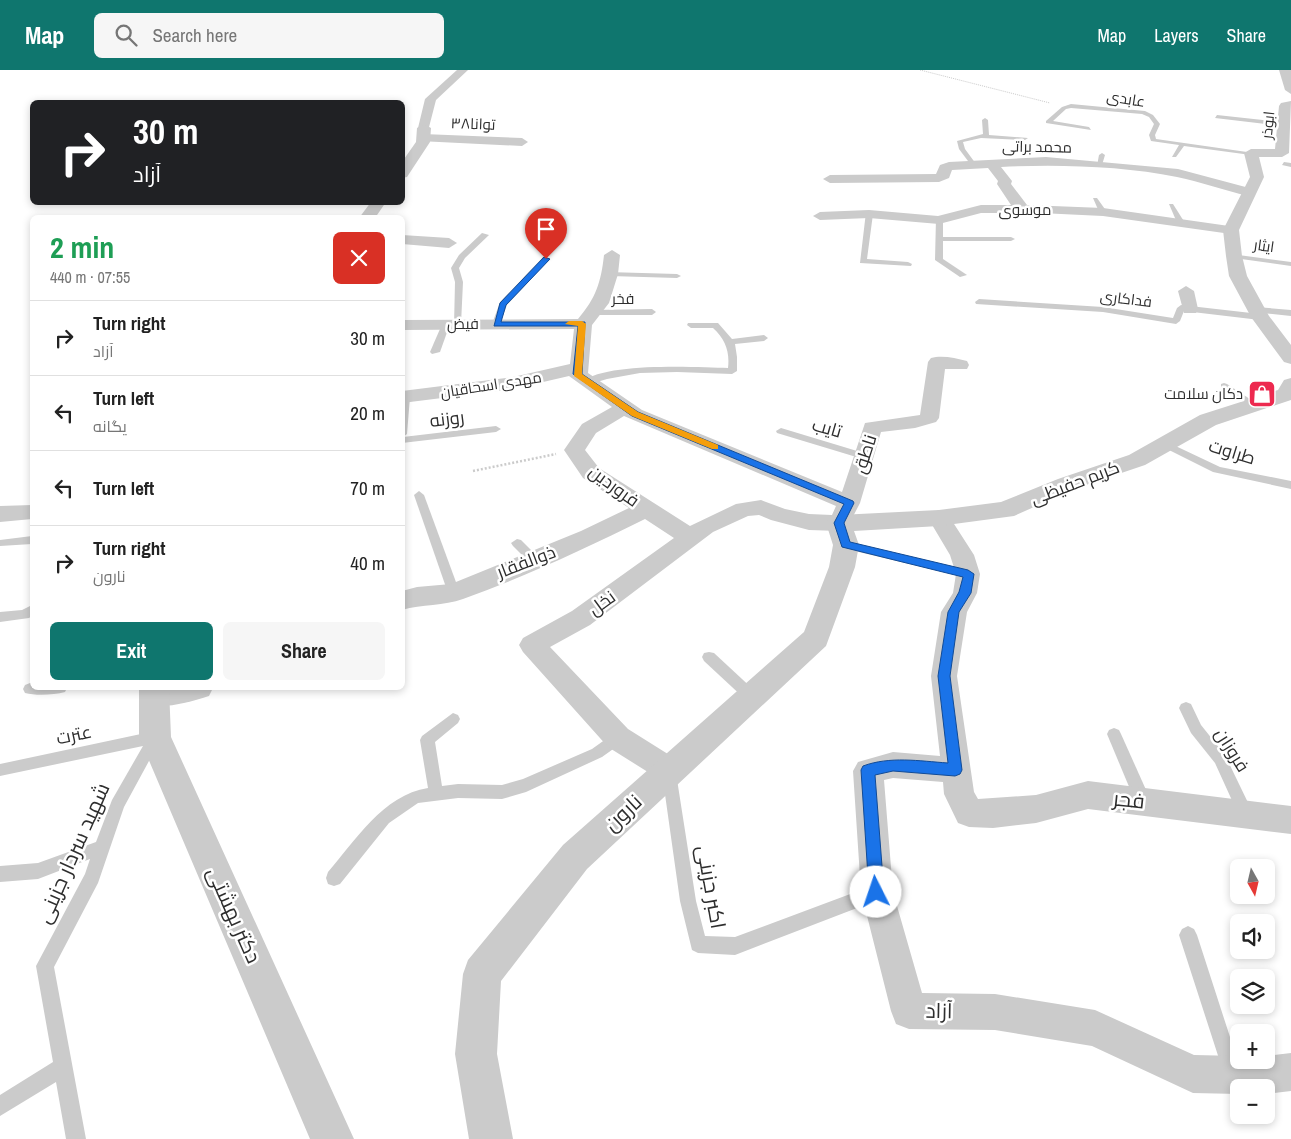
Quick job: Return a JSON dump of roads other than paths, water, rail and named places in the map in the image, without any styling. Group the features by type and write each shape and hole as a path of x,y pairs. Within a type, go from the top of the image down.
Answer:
{"street":[{"path":"405,169 423,142 430,99 463,70"},
{"name":"ابوذر","path":"1285,70 1291,90"},
{"name":"ابوذر","path":"1287,159 1285,126 1289,106"},
{"name":"توانا۳۸","path":"424,133 522,142"},
{"path":"1287,159 1251,153 1257,177 1231,230 1238,276 1258,314 1291,358"},
{"name":"محمد براتی","path":"830,179 939,178 944,175 945,168 949,166 1101,160 1147,164 1248,192"},
{"path":"991,163 1004,181 1009,194 1023,209"},
{"name":"موسوی","path":"820,216 869,214 939,220 964,212 1023,209 1103,212 1231,230"},
{"path":"405,239 449,243"},
{"path":"611,265 600,303 588,318 582,375 635,414 845,524"},
{"path":"1186,290 1190,309"},
{"name":"فیض","path":"405,324 496,324 588,318"},
{"name":"ناطق","path":"845,524 872,427 888,423 919,422 929,418 937,362 960,365"},
{"name":"مهدی اسحاقیان","path":"405,397 582,375"},
{"name":"کریم حفیظی","path":"845,524 939,518 1005,510 1066,484 1137,460 1208,420 1290,391"},
{"name":"فروردین","path":"625,408 599,420 580,435 574,450 591,473 691,538"},
{"name":"نخل","path":"669,770 618,738 532,645 581,618 705,527 744,509 761,507 779,515 809,522 845,524"},
{"name":"ذوالفقار","path":"405,600 417,596 454,593 589,537 646,509"},
{"path":"0,514 30,512"},
{"path":"939,518 962,555 968,574 965,593 954,612 944,676 955,770"},
{"name":"نارون","path":"491,1139 476,1054 482,974 575,856 816,638 842,567 845,524"},
{"path":"154,692 176,690"},
{"name":"دکتر بهشتی","path":"154,692 156,737 332,1139"},
{"name":"آزاد","path":"955,770 893,765 868,770 876,892 909,1011 995,1012 1095,1028 1193,1074 1262,1076 1291,1072"},
{"name":"فجر","path":"955,770 958,794 969,813 993,814 1036,809 1088,795 1291,820"}],"lane":[{"name":"عابدی","path":"1089,130 1048,122 1064,108 1071,106 1143,112 1151,116 1157,124 1152,135 1153,140 1251,153"},
{"path":"1217,117 1285,126"},
{"path":"973,164 962,149 960,141 986,135 985,120"},
{"path":"978,136 1025,138"},
{"path":"1174,156 1182,145"},
{"path":"1095,199 1103,212"},
{"path":"1171,205 1181,223"},
{"path":"869,214 863,261 908,264"},
{"path":"939,220 939,260 963,275"},
{"path":"436,352 452,324 459,282 455,268 462,257 485,235"},
{"path":"939,239 1010,239"},
{"name":"ایثار","path":"1234,256 1291,264"},
{"path":"496,324 503,304 546,259"},
{"path":"611,265 677,276"},
{"name":"فداکاری","path":"979,302 1110,309 1176,321 1181,308 1190,309"},
{"path":"1190,309 1258,314 1291,313"},
{"name":"فخر","path":"588,318 652,312"},
{"path":"582,375 604,375 639,369 732,370 733,348 727,335 716,325 691,326"},
{"path":"730,342 764,338"},
{"path":"1224,386 1254,405"},
{"name":"روزنه","path":"405,440 496,429"},
{"name":"تایب","path":"781,431 863,456"},
{"name":"طراوت","path":"1165,444 1217,470 1291,485"},
{"path":"419,495 454,593"},
{"path":"845,524 968,574"},
{"path":"2,543 30,540"},
{"path":"517,543 534,560"},
{"path":"0,617 25,615 30,611"},
{"path":"709,657 751,696"},
{"name":"فروزان","path":"1186,708 1196,729 1220,759 1245,813"},
{"path":"436,794 427,740 453,719"},
{"path":"1114,734 1143,801"},
{"name":"عترت","path":"0,770 156,737"},
{"name":"شهید سردار جزینی","path":"76,1139 45,966 92,877 117,805 156,737"},
{"path":"334,878 384,818 415,796 458,791 502,792 526,785 598,753 618,738"},
{"name":"اکبر جزینی","path":"669,770 688,901 698,944 735,946 876,892"},
{"path":"0,874 38,871 102,847"},
{"path":"1188,935 1233,1075"},
{"path":"0,1106 63,1067"}],"place":[{"name":"دکان سلامت","path":"1262,394"}]}
